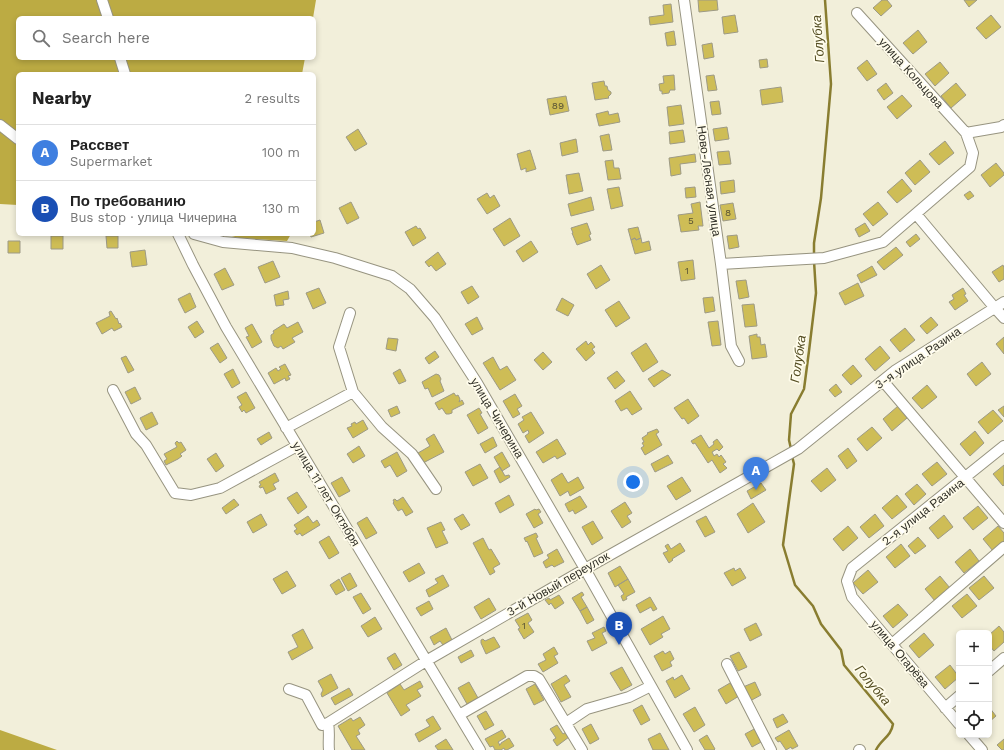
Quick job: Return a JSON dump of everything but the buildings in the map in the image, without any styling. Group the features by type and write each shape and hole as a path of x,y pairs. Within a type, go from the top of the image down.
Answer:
{"street":[{"path":"102,0 107,16"},
{"name":"Ново-Лесная улица","path":"684,0 731,346 739,361"},
{"name":"улица Кольцова","path":"857,13 966,133"},
{"path":"121,60 124,72"},
{"path":"0,125 16,137"},
{"path":"721,264 824,258 883,242 970,167 973,153 966,133 1001,127 1004,125"},
{"path":"916,214 1004,318"},
{"name":"улица 11 лет Октября","path":"179,236 226,327 480,750"},
{"name":"улица Чичерина","path":"201,236 223,242 292,248 335,258 392,276 410,289 435,318 477,383 585,568 686,750"},
{"name":"3-я улица Разина","path":"798,449 896,370 1004,302"},
{"path":"350,313 339,347 353,392 382,426 412,454 436,489"},
{"path":"882,381 1004,523"},
{"path":"113,390 136,434 146,445 175,493 191,495 220,488 297,446"},
{"path":"286,428 353,392"},
{"name":"2-я улица Разина","path":"847,581 852,568 1004,446"},
{"name":"3-й Новый переулок","path":"325,724 426,661 585,568 649,531 711,499 798,449"},
{"path":"892,644 1004,547"},
{"name":"улица Огарёва","path":"847,581 852,597 956,720"},
{"path":"992,668 1004,658"},
{"path":"727,664 771,750"},
{"path":"459,715 527,676 534,676 539,680 582,750"},
{"path":"566,723 587,709 629,697 651,686"},
{"path":"289,689 306,695 330,734 328,743 329,750"},
{"path":"946,708 956,699"},
{"path":"972,738 982,750"}],"shaded area":[{"path":"0,0 316,0 313,16 16,16 16,60 305,60 302,72 16,72 16,205 0,204"},
{"path":"232,236 290,236 287,241 239,238"},
{"path":"0,730 57,750 0,750"}],"waterway":[{"name":"Голубка","path":"814,256 814,243 821,198 831,84 825,0"},
{"name":"Голубка","path":"791,449 789,440 791,414 804,389 809,351 816,293 814,261"},
{"name":"Голубка","path":"792,456 794,464 783,545 795,585 813,606 821,624 841,650 844,665 893,724 890,732 876,750"}],"place":[{"name":"Рассвет","path":"756,490"},
{"name":"По требованию","path":"619,645"}]}
